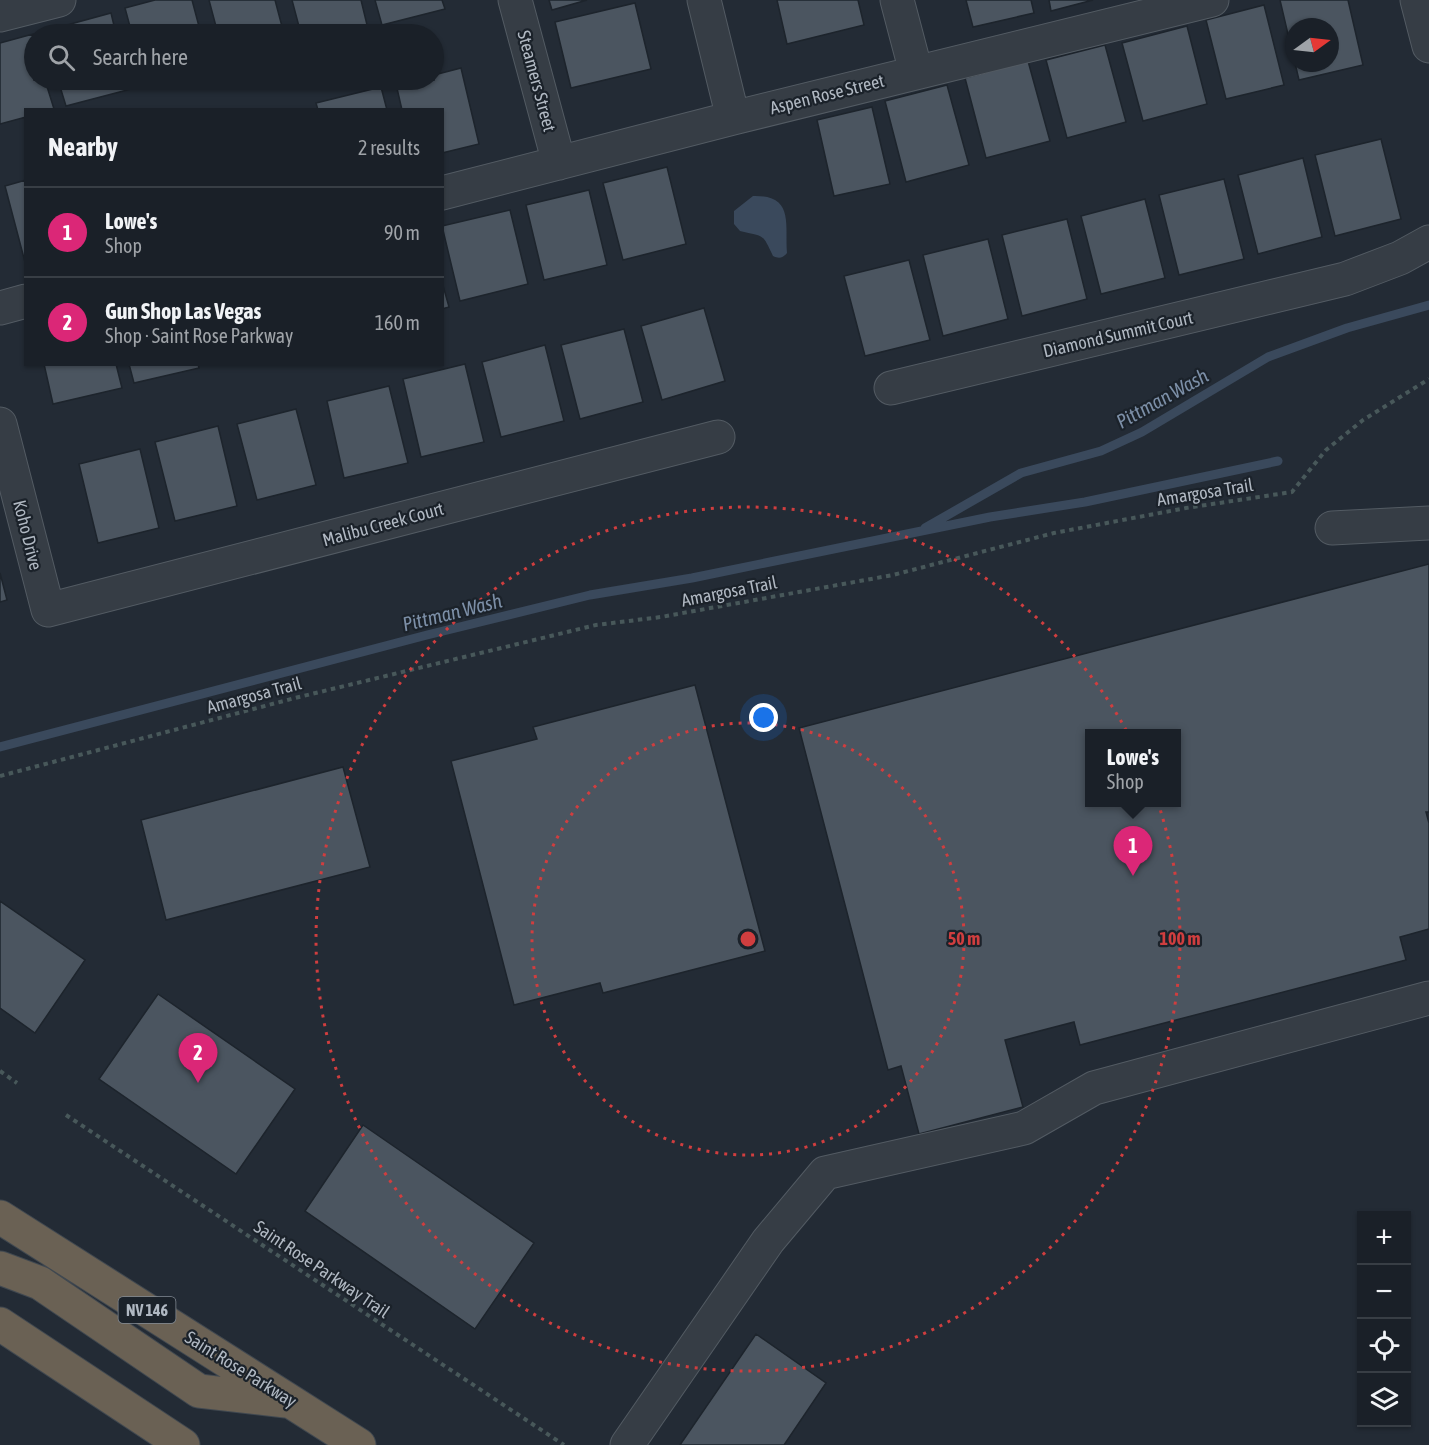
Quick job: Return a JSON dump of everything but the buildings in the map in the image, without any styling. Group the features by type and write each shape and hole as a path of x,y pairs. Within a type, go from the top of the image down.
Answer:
{"highway":[{"name":"Saint Rose Parkway","path":"0,1217 359,1445"},
{"path":"0,1268 40,1283 199,1391 294,1402"},
{"path":"0,1323 183,1445"}],"street":[{"path":"0,15 59,0"},
{"name":"Steamers Street","path":"515,0 559,163"},
{"path":"704,0 733,118"},
{"path":"897,0 916,72"},
{"name":"Aspen Rose Street","path":"444,192 916,72 1212,0"},
{"path":"1417,0 1429,46"},
{"name":"Diamond Summit Court","path":"891,388 1345,279 1400,258 1429,242"},
{"path":"0,308 24,302"},
{"name":"Koho Drive","path":"0,424 48,610"},
{"name":"Malibu Creek Court","path":"48,610 718,437"},
{"path":"1332,528 1429,523"},
{"path":"627,1445 768,1240 825,1173 1024,1128 1094,1088 1429,998"}],"path":[{"name":"Amargosa Trail","path":"0,777 295,698 596,625 661,617 893,575 1054,533 1186,508 1292,492 1326,450 1363,420 1429,379"},
{"path":"0,1071 17,1083"},
{"name":"Saint Rose Parkway Trail","path":"66,1116 564,1445"}],"water":[{"path":"753,196 775,200 785,213 787,253 782,257 773,256 762,237 740,231 734,224 734,211"}],"waterway":[{"name":"Pittman Wash","path":"925,528 1021,473 1101,451 1142,432 1268,357 1347,328 1429,305"},
{"name":"Pittman Wash","path":"0,747 427,635 590,595 692,578 990,517 1085,502 1278,461"}],"place":[{"name":"Lowe's","path":"1133,876"},
{"name":"Gun Shop Las Vegas","path":"198,1083"}]}
